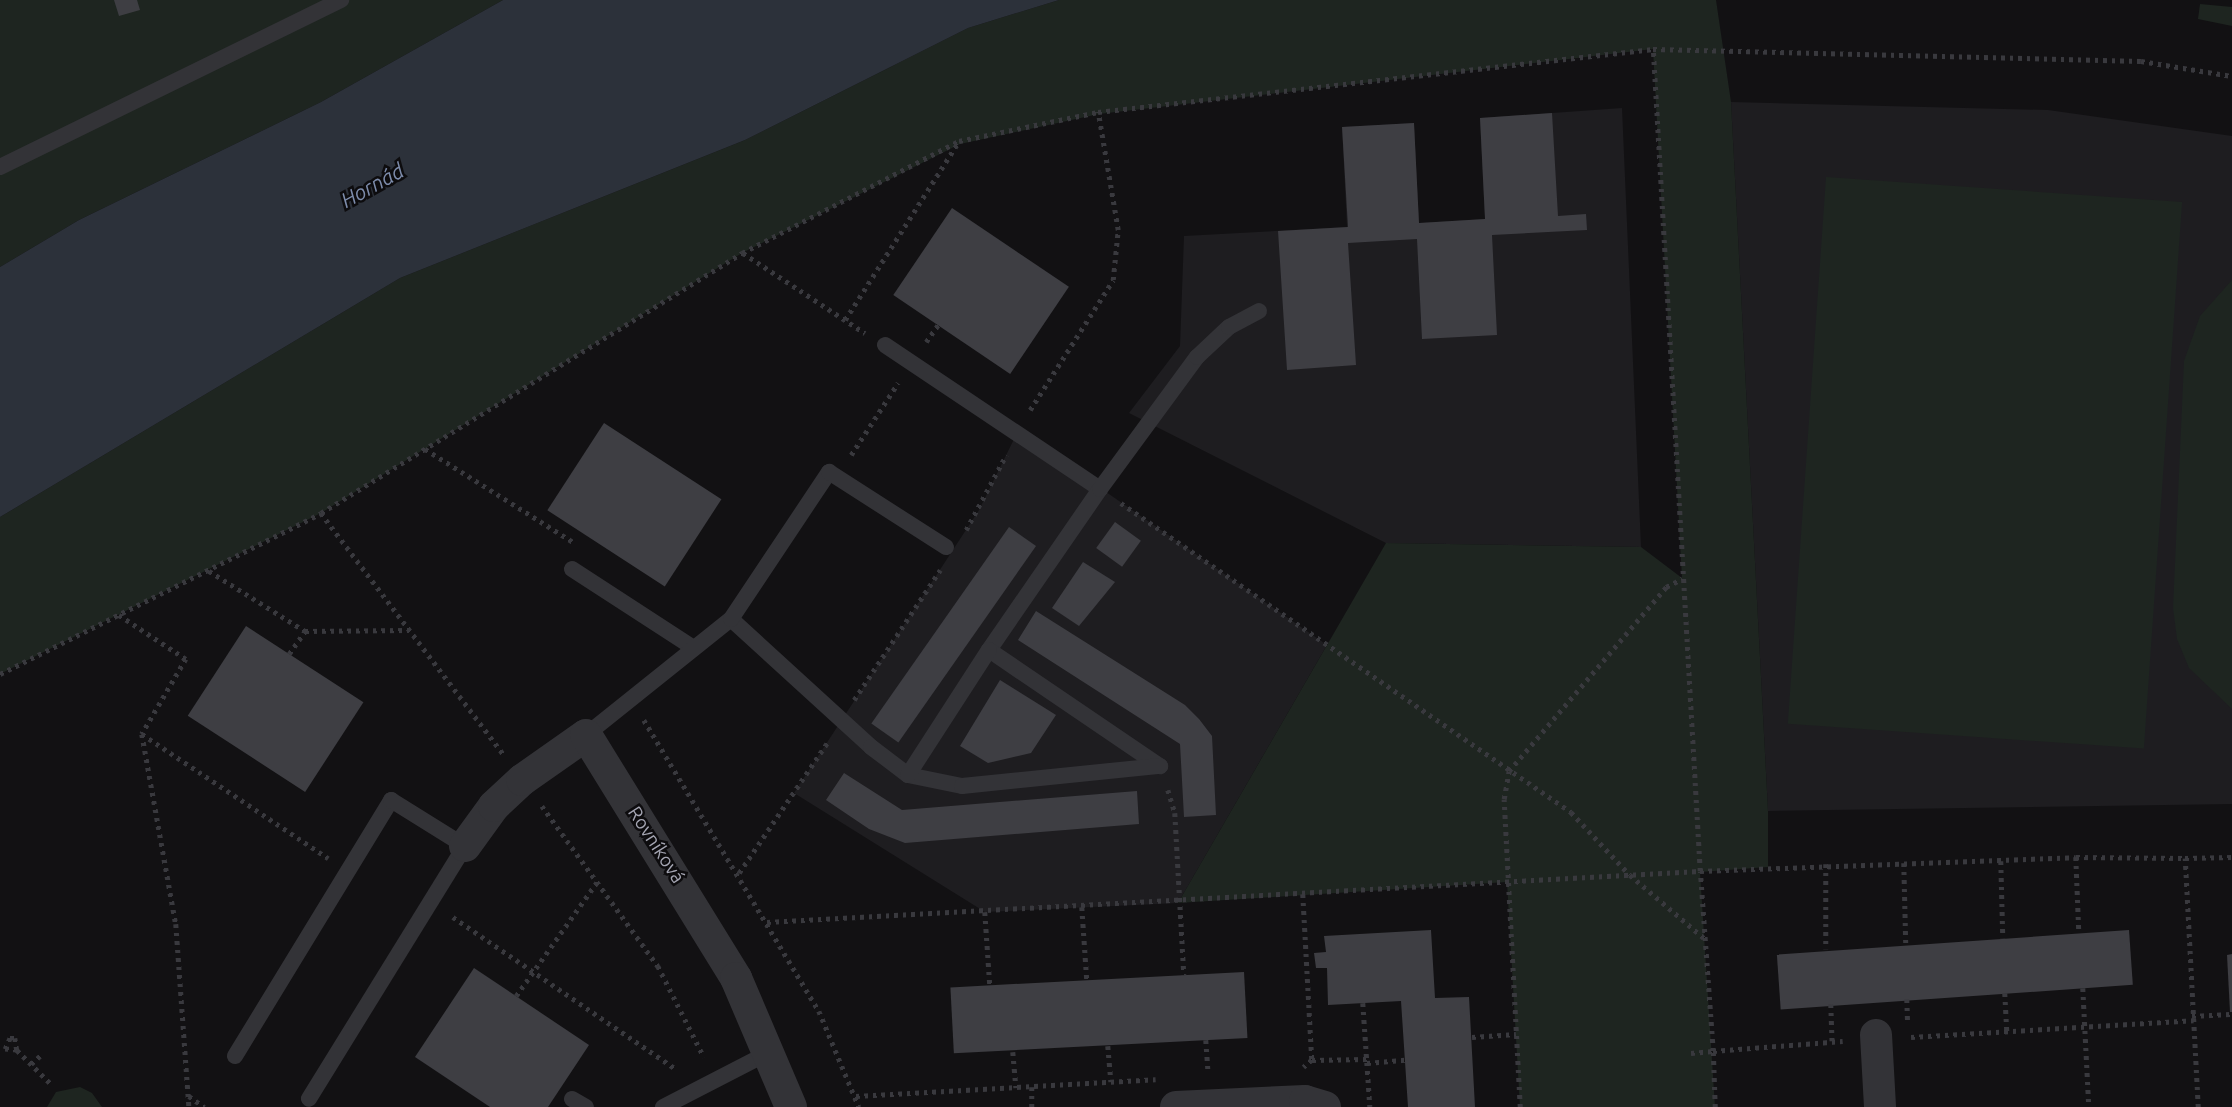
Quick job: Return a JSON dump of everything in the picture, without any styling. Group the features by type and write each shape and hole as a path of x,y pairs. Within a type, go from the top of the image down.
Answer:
{"street":[{"path":"465,846 494,806 522,779 586,735"},
{"name":"Rovníková","path":"586,735 695,905 770,1052 791,1107"},
{"path":"1876,1035 1880,1107"},
{"path":"1171,1093 1241,1105 1305,1101 1325,1107"}],"lane":[{"path":"0,167 341,0"},
{"path":"908,775 989,650 1100,489 1197,357 1230,327 1259,311"},
{"path":"885,345 1018,431 1100,489"},
{"path":"586,735 632,701 692,647 731,619 829,472 946,547"},
{"path":"572,569 692,647"},
{"path":"731,619 908,775 962,786 1160,766"},
{"path":"989,650 1160,766"},
{"path":"235,1056 391,800 465,846 309,1099"},
{"path":"663,1107 770,1052"}],"path":[{"path":"0,674 321,513 742,253 959,141 1098,112 1653,49 2141,61 2232,76"},
{"path":"1653,49 1715,1107"},
{"path":"964,533 1018,431 1113,280 1118,230 1098,112"},
{"path":"845,320 959,141"},
{"path":"742,253 885,345"},
{"path":"836,477 938,325"},
{"path":"425,449 585,549"},
{"path":"1100,489 1571,812 1630,875 1704,938"},
{"path":"739,873 941,568"},
{"path":"208,570 305,631 409,630"},
{"path":"1520,1107 1504,799 1508,771 1666,587 1682,579"},
{"path":"118,614 186,659 142,734 176,924 189,1107"},
{"path":"289,654 305,631"},
{"path":"632,701 739,873 819,1011 859,1107"},
{"path":"142,734 347,871"},
{"path":"1160,766 1175,813 1184,975"},
{"path":"767,922 1178,903 1825,864 2076,857 2232,857"},
{"path":"2076,857 2079,933"},
{"path":"2185,858 2197,1107"},
{"path":"2001,861 2003,939"},
{"path":"1904,863 1906,944"},
{"path":"1825,864 1826,949"},
{"path":"516,996 597,882"},
{"path":"1303,894 1311,1060"},
{"path":"430,901 692,1080 713,1082"},
{"path":"1082,907 1087,980"},
{"path":"985,912 990,986"},
{"path":"2083,988 2090,1107"},
{"path":"2005,993 2007,1032"},
{"path":"1363,1003 1370,1107"},
{"path":"1831,1004 1832,1041"},
{"path":"1691,1053 1876,1035 2085,1028 2230,1014"},
{"path":"1472,1037 1516,1034"},
{"path":"1206,1040 1208,1076 1221,1075"},
{"path":"1108,1046 1111,1082"},
{"path":"17,1050 52,1085"},
{"path":"1013,1052 1016,1088"},
{"path":"31,1064 40,1056"},
{"path":"1301,1070 1311,1060 1405,1060"},
{"path":"856,1096 1111,1082 1171,1093"},
{"path":"1032,1087 1032,1107"},
{"path":"188,1095 204,1107"}],"shaded area":[{"path":"0,0 503,0 321,102 79,220 0,267"},
{"path":"1059,0 1716,0 1731,102 1768,811 1768,867 1700,872 1715,1107 1520,1107 1507,882 1178,903 1386,543 1641,547 1682,578 1653,49 1099,114 960,144 742,253 321,513 0,674 0,517 400,278 745,140 968,28"},
{"path":"2200,4 2232,7 2232,26 2198,19"},
{"path":"1731,102 2048,110 2232,136 2232,804 1768,811"},
{"path":"1622,108 1641,547 1386,543 1129,413 1180,346 1184,236 1347,227 1342,127 1414,123 1419,223 1485,219 1480,118"},
{"path":"1826,177 2182,202 2144,749 1788,724"},
{"path":"2232,280 2232,709 2189,668 2177,639 2173,608 2184,361 2200,316"},
{"path":"1018,431 1327,645 1178,903 985,912 794,793 979,510"},
{"path":"80,1087 92,1093 102,1107 47,1107 56,1092"}],"water":[{"name":"Hornád","path":"503,0 1059,0 968,28 745,140 400,278 0,517 0,267 79,220 321,102"}],"building":[{"path":"114,0 137,0 140,10 119,16"},
{"path":"1552,113 1558,216 1586,214 1587,230 1492,235 1497,335 1422,339 1417,239 1348,243 1356,365 1287,370 1278,231 1348,227 1342,127 1414,123 1419,223 1485,219 1480,118"},
{"path":"952,208 1069,287 1010,374 893,295"},
{"path":"604,423 721,499 665,586 547,510"},
{"path":"1115,522 1141,541 1122,567 1096,548"},
{"path":"1009,527 1036,546 898,743 871,724"},
{"path":"1083,562 1115,582 1079,626 1052,608"},
{"path":"1036,611 1185,705 1199,719 1212,736 1216,815 1184,817 1180,744 1018,640"},
{"path":"246,626 363,702 305,792 188,716"},
{"path":"1000,680 1056,715 1031,753 988,763 960,746"},
{"path":"844,773 902,810 1137,791 1139,824 905,843 869,829 826,800"},
{"path":"1431,930 1435,998 1469,997 1475,1107 1408,1107 1401,1001 1328,1005 1327,968 1316,968 1314,953 1326,952 1324,936"},
{"path":"2129,930 2133,985 1781,1009 1777,955"},
{"path":"2232,954 2232,1012 2230,1012 2227,955"},
{"path":"474,968 589,1045 548,1107 490,1107 415,1057"},
{"path":"1244,972 1247,1038 954,1053 950,987"}]}
